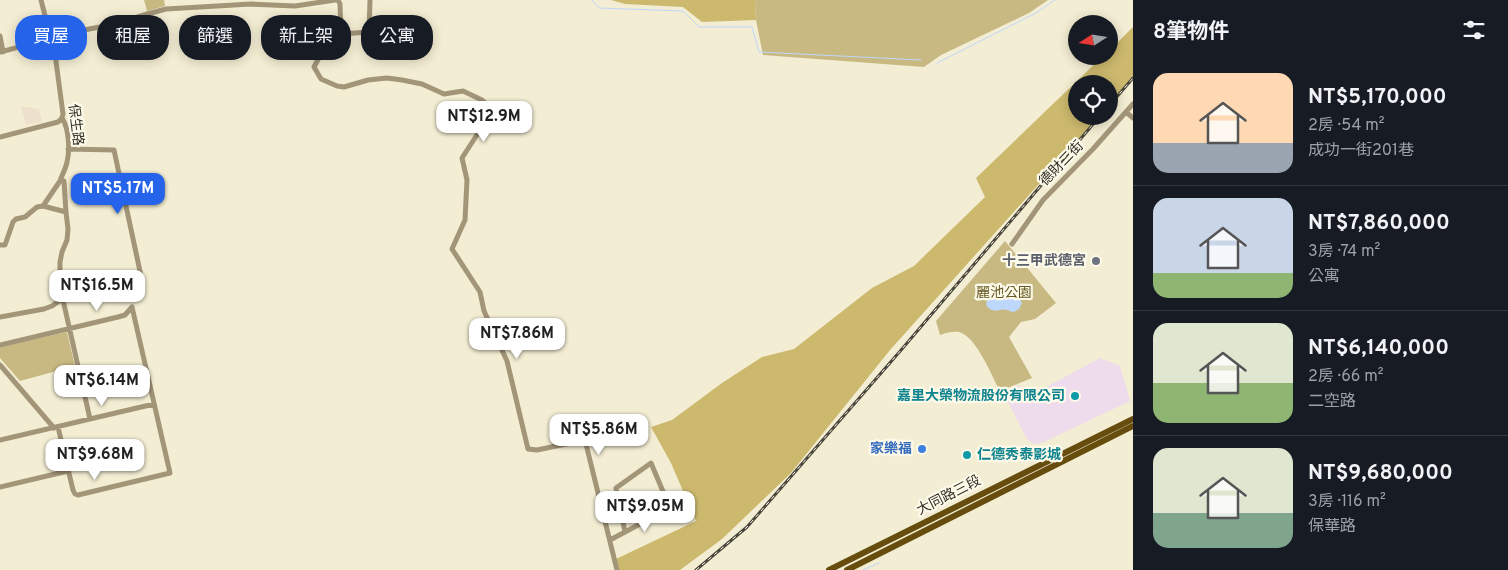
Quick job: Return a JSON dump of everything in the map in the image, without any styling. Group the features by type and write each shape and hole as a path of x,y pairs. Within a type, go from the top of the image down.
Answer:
{"main road":[{"name":"大同路三段","path":"829,570 1133,419"},
{"name":"大同路三段","path":"848,570 1133,426"}],"street":[{"name":"保生路","path":"41,0 45,15"},
{"path":"87,29 115,24 166,9 251,4 295,6 336,0 340,4 340,15"},
{"path":"351,33 369,32 370,0"},
{"path":"0,36 1,52 15,48"},
{"name":"保生路","path":"55,60 62,118 66,124 68,149 67,162 60,181"},
{"path":"318,60 314,67 321,79 344,88 368,80 386,78 402,80 422,84 444,94 463,91 482,100 493,110 462,158 467,180 465,220 452,249 480,292 484,311 507,361 528,449 537,450 585,440 617,570"},
{"name":"德財二街","path":"1012,244 1044,200 1133,104"},
{"path":"1126,112 1133,118"},
{"path":"0,136 58,122 62,118"},
{"path":"0,317 44,309 69,294 141,276 114,150 68,149"},
{"path":"43,206 60,181 64,181 68,229 67,240 60,262 60,276 69,329 90,419"},
{"path":"0,245 5,245 13,222 16,219 25,217 37,207 43,206 66,212"},
{"path":"0,345 122,316 132,307 170,473 78,495 75,494 56,427 0,365"},
{"path":"0,440 154,404"},
{"path":"610,540 625,532 670,508 651,463 616,488 625,532"},
{"path":"0,487 68,470"}],"shaded area":[{"path":"611,0 755,0 756,20 702,22 683,7 625,4"},
{"path":"1133,27 1133,77 1118,95 1118,75 1083,75 1094,65 1118,65 1118,42"},
{"path":"1068,90 1068,125 1092,125 890,350 791,473 722,539 680,570 619,570 616,559 696,521 671,463 651,427 672,420 722,383 762,357 794,349 872,288 914,266 985,197 976,178"},
{"path":"21,106 39,109 42,122 26,125"},
{"path":"1100,358 1120,366 1130,401 1044,442 1035,444 1029,441 1003,392 1019,385 1026,398"}],"green space":[{"path":"144,0 164,0 165,6 147,11"},
{"path":"755,0 1048,0 1029,13 941,55 924,67 763,55 756,20"},
{"name":"麗池公園","path":"1005,241 1056,303 1035,319 1021,322 1009,337 1032,378 1000,391 983,357 972,341 966,335 959,332 940,335 936,321"},
{"path":"67,332 75,366 20,381 0,358 0,347"}],"water":[{"path":"1008,286 1022,303 1019,309 1014,312 994,311 987,307 988,299 1001,288"}],"waterway":[{"path":"592,0 599,8 683,11 699,27 752,27 759,52 921,60"},
{"path":"937,63 1036,13 1055,0"},
{"path":"863,570 879,563"}],"railway":[{"path":"1118,96 1133,78"},
{"path":"696,570 747,527 902,349 1092,125"}],"place":[{"name":"十三甲武德宮","path":"1096,261"},
{"name":"嘉里大榮物流股份有限公司","path":"1075,396"},
{"name":"家樂福","path":"922,449"},
{"name":"仁德秀泰影城","path":"967,455"}]}
